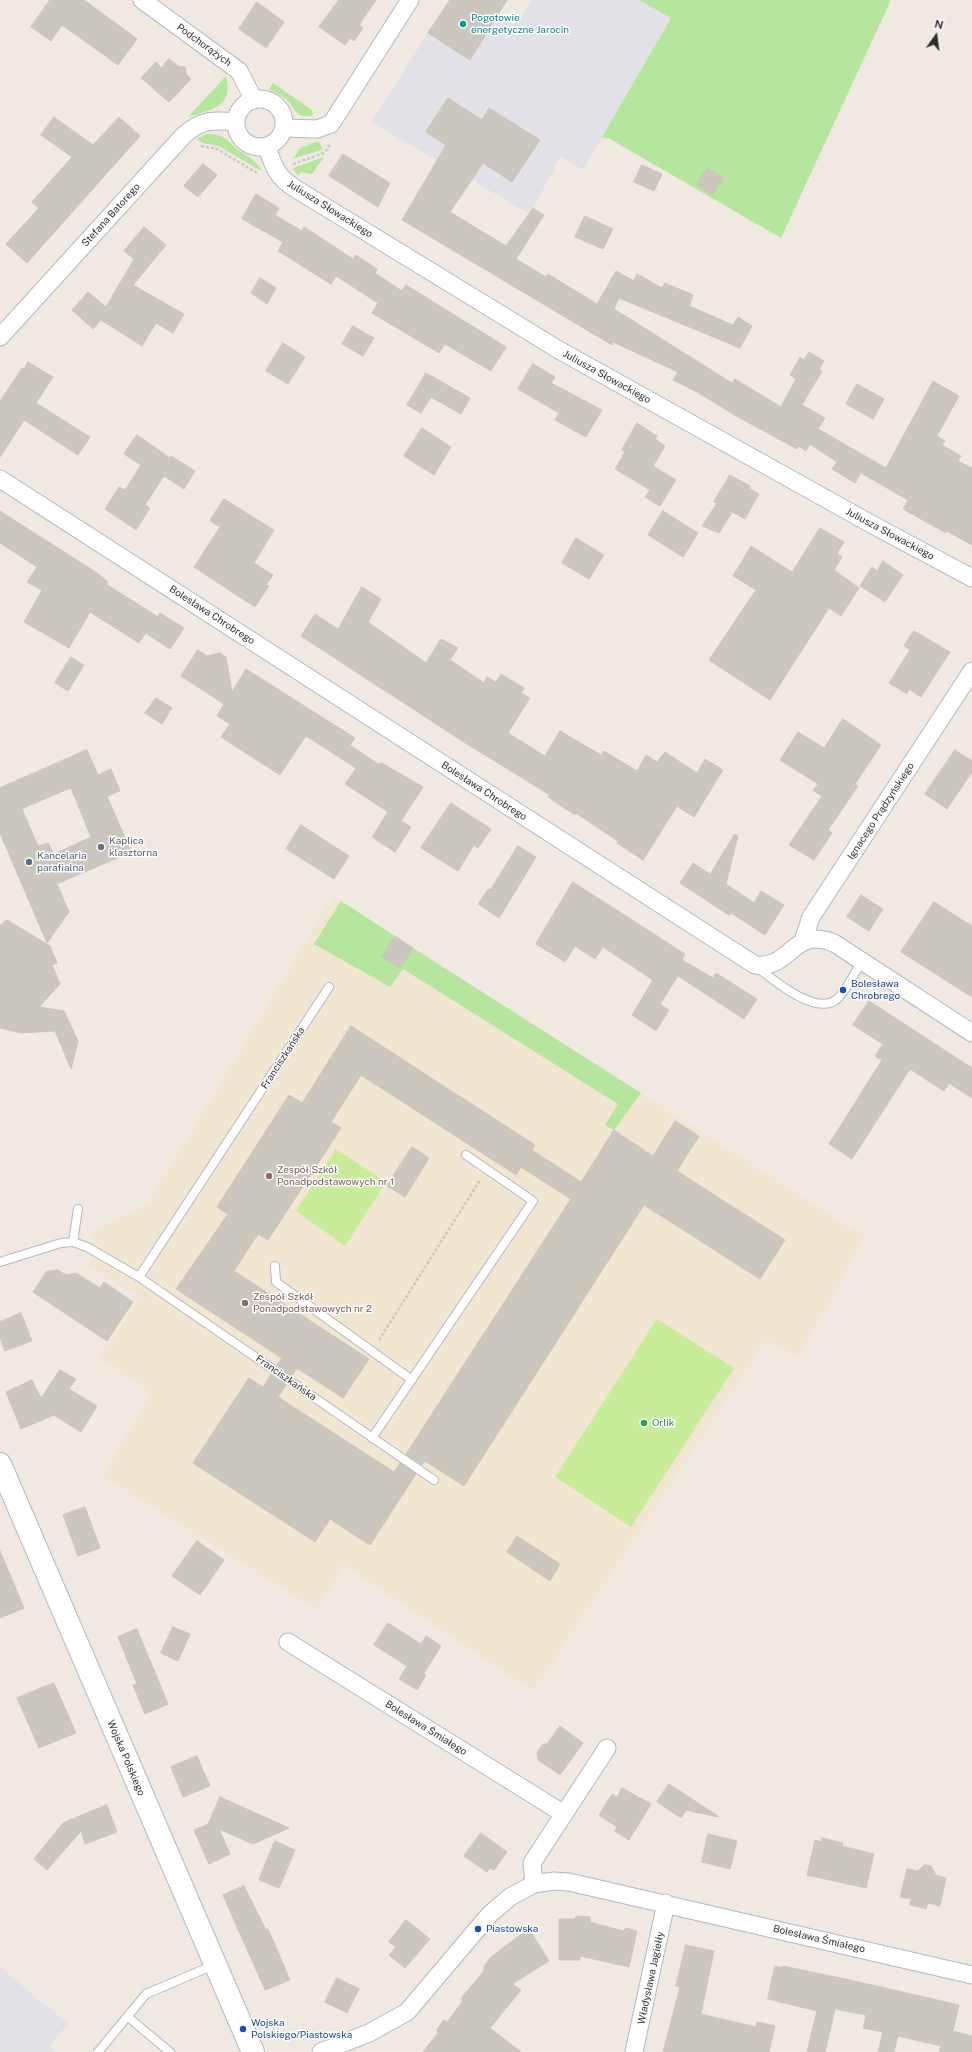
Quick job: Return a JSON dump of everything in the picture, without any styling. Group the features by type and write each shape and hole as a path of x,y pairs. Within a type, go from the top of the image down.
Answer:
{"main road":[{"name":"Wojska Polskiego","path":"0,1464 8,1490 252,2052"}],"street":[{"name":"Podchorążych","path":"142,0 239,71 254,100"},
{"path":"284,128 317,129 331,124 410,0"},
{"path":"254,100 268,100 276,104 284,118 284,128 278,140 266,147 256,148 242,140 238,134 236,122 239,110 245,104 254,100"},
{"name":"Stefana Batorego","path":"0,337 184,135 201,122 217,120 236,122"},
{"name":"Juliusza Słowackiego","path":"266,147 275,170 286,183 296,190 559,350 873,525 972,578"},
{"name":"Bolesława Chrobrego","path":"0,478 755,965"},
{"name":"Ignacego Prądzyńskiego","path":"804,940 811,917 970,684"},
{"path":"755,965 765,966 774,964 783,959 804,940 823,938 834,943 972,1033"},
{"name":"Bolesława Śmiałego","path":"288,1642 564,1814"},
{"path":"534,1884 532,1863 607,1748"},
{"path":"321,2052 369,2033 407,2012 490,1914 510,1896 534,1884 569,1882 666,1903"},
{"name":"Bolesława Śmiałego","path":"666,1903 972,1976"},
{"name":"Władysława Jagiełły","path":"634,2052 666,1903"}],"lane":[{"path":"755,965 771,978 806,1001 816,1004 828,1004 837,999 862,961"},
{"name":"Franciszkańska","path":"139,1277 329,987"},
{"path":"372,1438 532,1201 466,1155"},
{"path":"0,1262 49,1246 73,1242 78,1209"},
{"name":"Franciszkańska","path":"73,1242 87,1247 139,1277 434,1480"},
{"path":"274,1266 276,1282 412,1380"},
{"path":"98,2052 146,1994 215,1965"},
{"path":"128,2017 170,2052"}],"path":[{"path":"196,146 208,146 217,149 260,175 324,153 333,140"},
{"path":"372,1351 487,1170"}],"shaded area":[{"path":"531,0 640,0 671,18 583,170 561,156 530,214 371,122 428,33 470,59 498,15 516,24"},
{"path":"333,896 865,1237 799,1358 767,1339 533,1691 344,1565 317,1610 102,1476 152,1393 99,1358 139,1297 89,1267 95,1229 148,1203"},
{"path":"0,1967 68,2024 49,2047 55,2052 0,2052"}],"green space":[{"path":"639,0 891,0 781,238 610,139 602,137 671,18"},
{"path":"226,76 228,87 227,95 224,101 213,109 188,117"},
{"path":"273,83 312,110 313,116 302,116 296,112 286,99 269,89"},
{"path":"206,134 218,135 226,139 257,164 262,170 259,170 219,146 203,143 197,139"},
{"path":"318,141 323,149 293,159 300,148"},
{"path":"324,157 312,174 301,172 298,176 293,168"},
{"path":"341,901 395,936 400,968 413,948 641,1093 614,1130 605,1125 618,1104 403,969 390,987 314,944"},
{"path":"336,1149 386,1182 345,1246 296,1211"},
{"name":"Orlik","path":"657,1319 734,1368 631,1527 555,1477"}],"building":[{"path":"50,0 84,0 137,39 118,65 62,25 51,41 31,27"},
{"path":"339,0 376,0 359,25 363,28 354,41 350,38 345,45 319,27"},
{"name":"Pogotowie energetyczne Jarocin","path":"450,0 507,0 470,60 428,33"},
{"path":"257,2 284,22 266,48 239,29"},
{"path":"169,59 178,66 185,67 186,74 191,79 169,102 141,78 156,62 161,68"},
{"path":"448,98 482,120 489,108 540,140 512,182 483,163 450,212 506,246 533,208 544,215 516,259 546,277 548,274 597,304 616,271 634,281 637,274 662,288 665,283 693,295 689,306 733,325 738,317 752,326 740,348 619,298 614,309 732,383 735,379 781,407 796,379 790,375 800,357 804,360 809,352 824,361 819,369 822,371 802,405 825,418 818,429 886,468 933,381 959,396 937,436 945,441 942,445 961,456 958,461 972,468 972,545 947,531 946,533 903,509 908,500 861,473 855,483 832,469 837,462 810,444 806,451 799,446 797,449 738,417 697,392 673,380 678,372 613,342 612,345 402,220 446,145 426,132"},
{"path":"54,117 93,145 119,117 140,136 27,263 6,244 39,208 32,202 72,157 41,135"},
{"path":"343,154 390,183 378,207 329,176"},
{"path":"203,164 217,175 198,197 184,186"},
{"path":"642,165 662,174 654,191 634,182"},
{"path":"707,168 723,178 713,195 697,185"},
{"path":"256,194 279,208 275,215 302,231 304,227 353,259 356,255 377,269 375,273 402,291 406,285 506,347 491,371 445,344 439,353 372,313 378,303 336,276 331,284 278,251 283,242 242,219"},
{"path":"585,216 613,229 603,249 575,237"},
{"path":"144,227 166,245 133,285 184,314 173,333 156,323 142,346 101,320 93,329 72,310 88,292 106,307 134,259 124,251"},
{"path":"260,278 276,288 267,304 251,293"},
{"path":"353,326 374,338 363,356 342,344"},
{"path":"283,343 305,357 288,384 266,371"},
{"path":"28,362 53,377 36,403 90,437 78,455 24,420 0,457 0,401 22,368 24,369"},
{"path":"533,364 555,377 551,383 602,410 586,437 555,420 559,413 518,389"},
{"path":"426,373 470,398 461,414 431,397 421,413 407,405"},
{"path":"857,384 884,399 873,419 846,404"},
{"path":"637,423 657,436 655,439 665,446 653,466 676,480 660,506 645,497 650,490 615,469 625,452 622,450"},
{"path":"422,428 451,447 434,475 404,456"},
{"path":"137,435 170,458 171,456 195,471 184,489 164,476 145,505 150,508 136,530 105,509 119,487 125,490 141,465 124,454"},
{"path":"730,475 750,486 749,488 759,494 745,519 732,512 719,533 702,526 717,503 714,502"},
{"path":"224,499 274,530 254,563 273,575 266,585 269,586 255,607 194,567 220,527 210,521"},
{"path":"0,511 97,573 108,582 106,584 158,617 160,613 184,628 170,649 146,633 139,643 90,612 69,648 24,622 42,590 27,582 37,567 0,543"},
{"path":"663,511 698,533 683,557 648,535"},
{"path":"820,528 844,542 837,553 842,557 834,570 859,588 841,616 829,608 770,700 709,660 756,590 733,576 751,546 792,572"},
{"path":"576,538 604,555 589,579 562,563"},
{"path":"883,561 903,575 885,602 860,586 872,567 877,571"},
{"path":"362,587 381,599 368,622 426,663 441,639 458,648 450,660 484,683 487,677 496,682 501,674 524,688 521,693 530,698 508,733 545,756 560,731 601,755 604,751 637,771 646,755 657,762 665,752 697,773 705,759 723,770 694,817 677,806 643,860 576,813 575,815 548,797 550,795 462,741 301,636 315,614 338,629"},
{"path":"914,631 950,652 921,697 909,689 907,694 889,683 910,650 904,646"},
{"path":"198,650 207,656 220,653 226,657 232,692 246,669 355,738 350,745 378,764 382,763 423,787 401,821 411,827 395,852 372,837 388,812 345,784 356,768 306,736 280,775 221,737 230,724 217,716 224,704 181,676"},
{"path":"71,657 84,665 68,691 55,683"},
{"path":"156,698 172,708 162,724 145,713"},
{"path":"843,719 881,745 855,784 858,786 828,830 832,833 814,860 789,845 822,796 813,790 818,784 780,760 798,732 824,748"},
{"path":"87,750 98,775 111,769 120,791 107,796 131,852 57,884 69,912 47,943 0,833 0,788","holes":["71,788 91,837 54,854 48,843 38,846 22,809"]},
{"path":"955,750 972,761 972,772 947,809 925,794"},
{"path":"451,803 491,829 478,848 474,845 458,871 421,848"},
{"path":"301,825 349,856 334,879 286,849"},
{"path":"735,834 738,836 726,884 754,903 761,891 784,905 765,935 731,913 729,915 680,883 693,863 710,874"},
{"path":"518,846 536,857 499,918 478,904 488,889 490,890"},
{"path":"573,882 685,954 682,960 713,978 716,973 757,999 744,1019 678,976 660,1004 669,1010 656,1031 632,1015 653,980 603,947 595,959 575,946 565,962 536,944"},
{"path":"861,895 883,909 869,931 847,917"},
{"path":"934,902 972,926 972,997 901,952"},
{"path":"7,920 50,946 57,963 52,965 60,984 39,1007 64,1011 78,1041 71,1069 55,1031 21,1033 0,1028 0,926"},
{"path":"395,936 413,948 400,968 382,957"},
{"path":"869,1001 972,1068 972,1098 949,1083 944,1091 910,1069 852,1159 829,1144 882,1060 875,1056 883,1044 853,1025"},
{"path":"351,1026 535,1145 532,1150 581,1182 614,1130 653,1156 675,1121 699,1136 677,1171 785,1240 760,1279 644,1205 464,1486 425,1461 422,1465 406,1454 571,1199 521,1167 516,1175 361,1075 331,1122 341,1128 268,1240 258,1234 234,1271 369,1359 343,1398 297,1368 292,1376 277,1365 282,1358 176,1289 228,1214 217,1207 289,1095 302,1103"},
{"path":"412,1147 429,1158 405,1197 387,1186"},
{"path":"58,1270 66,1275 76,1273 100,1288 104,1282 133,1302 107,1341 33,1292 46,1272"},
{"path":"21,1313 32,1341 5,1351 0,1337 0,1322"},
{"path":"60,1370 76,1379 69,1389 97,1406 81,1432 54,1415 21,1429 6,1392 32,1380 41,1398"},
{"path":"271,1375 286,1385 278,1397 394,1472 400,1463 416,1474 370,1545 330,1519 315,1542 193,1463 249,1378 263,1387"},
{"path":"85,1507 100,1548 78,1556 63,1515"},
{"path":"517,1536 560,1564 550,1581 507,1552"},
{"path":"197,1541 224,1560 200,1595 172,1576"},
{"path":"0,1551 24,1608 0,1618"},
{"path":"388,1623 421,1644 426,1636 441,1646 424,1673 426,1675 417,1690 399,1679 407,1666 374,1645"},
{"path":"173,1627 190,1634 178,1661 161,1653"},
{"path":"137,1629 168,1704 145,1714 133,1685 137,1684 118,1637"},
{"path":"54,1683 76,1733 39,1748 17,1698"},
{"path":"560,1726 583,1743 560,1775 538,1760 537,1752 543,1744 547,1744"},
{"path":"197,1756 210,1786 183,1797 171,1767"},
{"path":"669,1784 718,1817 686,1810 681,1818 657,1802"},
{"path":"622,1788 651,1804 629,1840 615,1831 617,1827 599,1815 612,1794 617,1797"},
{"path":"220,1797 289,1828 253,1844 219,1829 230,1854 209,1864 194,1830 208,1824"},
{"path":"107,1805 117,1832 85,1844 81,1831 47,1870 34,1859 63,1823"},
{"path":"481,1833 507,1852 494,1870 490,1868 487,1872 464,1856"},
{"path":"708,1834 737,1841 730,1869 702,1862"},
{"path":"822,1838 843,1843 842,1846 874,1854 866,1888 807,1875 815,1840 822,1842"},
{"path":"275,1841 295,1850 279,1888 259,1880"},
{"path":"925,1865 931,1866 936,1875 946,1878 940,1906 928,1903 926,1909 910,1905 911,1899 900,1897 907,1869 917,1871"},
{"path":"244,1886 266,1930 268,1929 290,1980 265,1990 223,1895"},
{"path":"577,1916 590,1917 590,1922 623,1931 626,1928 637,1931 629,1967 580,1956 580,1960 559,1960 559,1919 574,1919"},
{"path":"406,1920 430,1939 405,1968 389,1955 396,1947 389,1942"},
{"path":"529,1929 549,1961 512,1984 521,1990 490,2028 521,2052 423,2052 438,2033 437,2029 444,2020 447,2022 462,2002 462,1997 484,1971 484,1966 491,1957"},
{"path":"686,1945 714,1951 701,2014 756,2027 757,2022 775,2026 769,2052 663,2052 680,1987 676,1986"},
{"path":"775,1966 783,1968 783,1966 850,1980 959,2005 953,2031 972,2036 972,2052 939,2052 941,2046 898,2036 894,2052 878,2052 883,2032 863,2028 866,2015 835,2009 825,2052 807,2052 817,2011 768,1999"},
{"path":"337,1978 359,1989 347,2013 325,2002"}],"place":[{"name":"Pogotowie energetyczne Jarocin","path":"463,24"},
{"name":"Kaplica klasztorna","path":"101,847"},
{"name":"Kancelaria parafialna","path":"29,862"},
{"name":"Bolesława Chrobrego","path":"843,990"},
{"name":"Zespół Szkół Ponadpodstawowych nr 1","path":"269,1176"},
{"name":"Zespół Szkół Ponadpodstawowych nr 2","path":"245,1303"},
{"name":"Orlik","path":"644,1423"},
{"name":"Piastowska","path":"478,1929"},
{"name":"Wojska Polskiego/Piastowska","path":"243,2029"}]}
